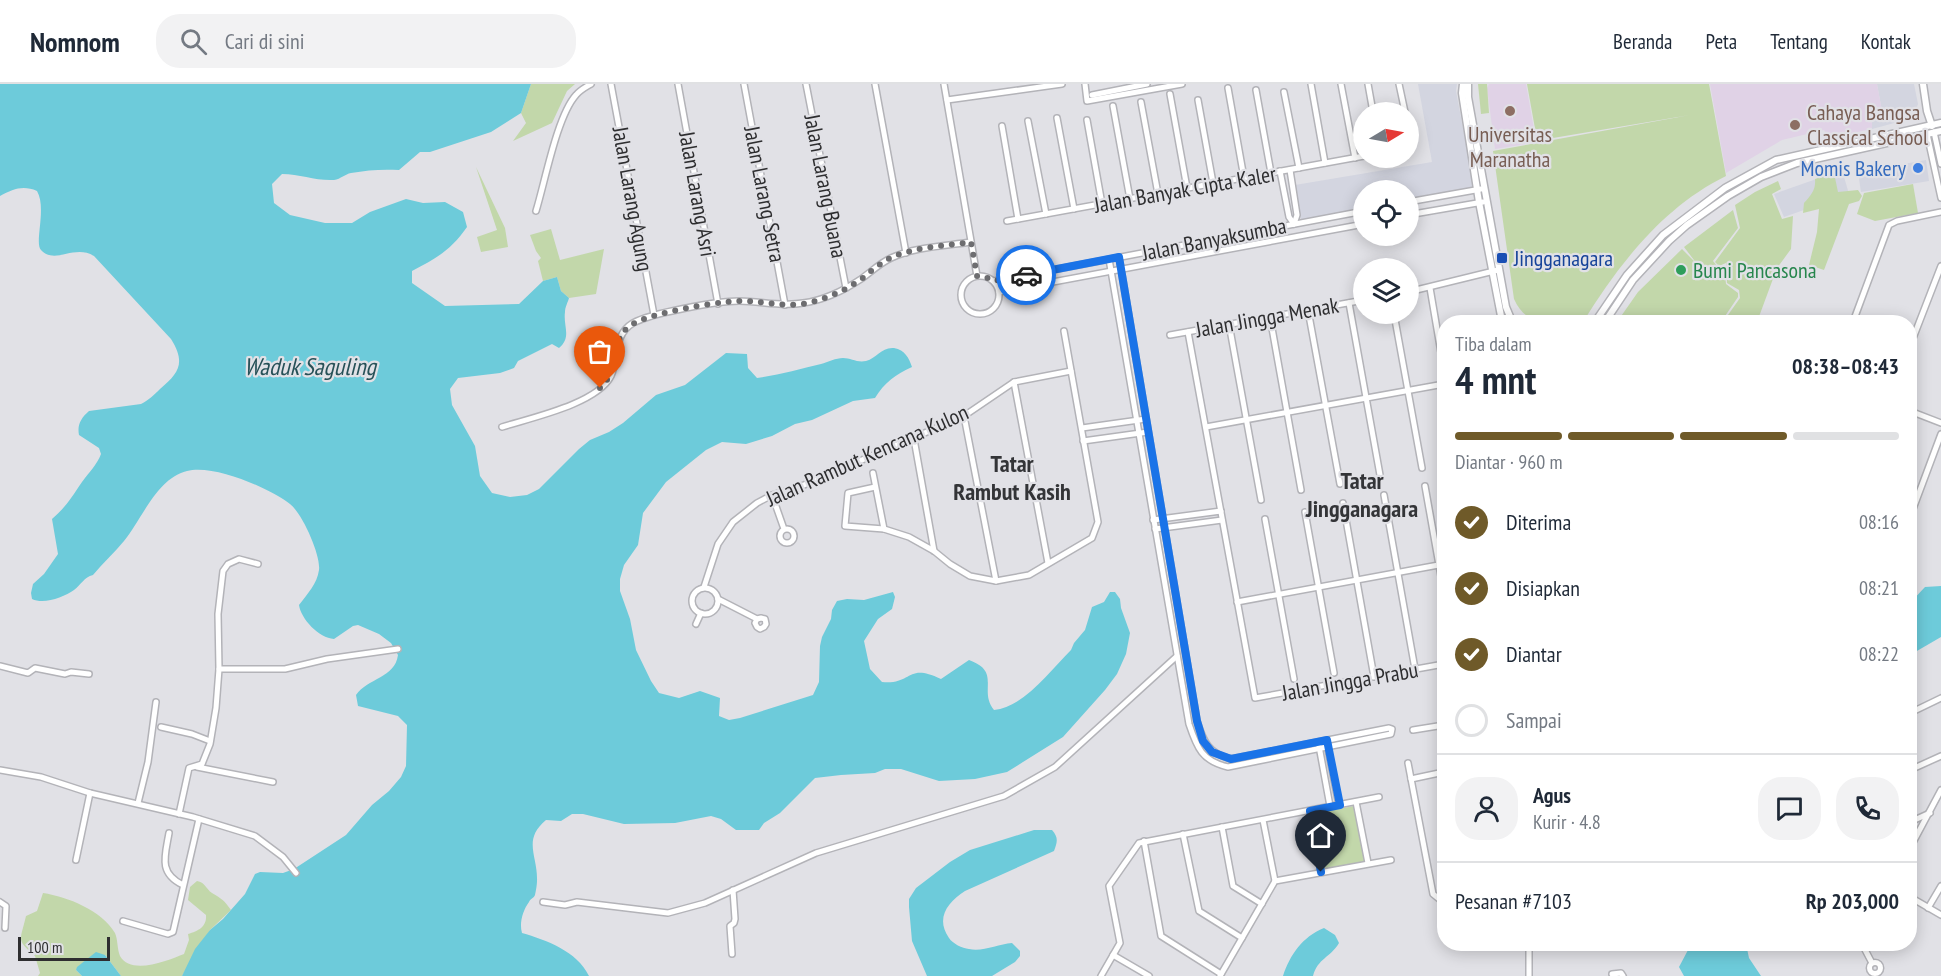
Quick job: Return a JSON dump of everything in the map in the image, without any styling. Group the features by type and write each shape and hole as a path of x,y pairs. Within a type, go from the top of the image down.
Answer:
{"street":[{"path":"536,211 560,128 569,106 574,96 591,84"},
{"name":"Jalan Larang Agung","path":"612,84 654,315"},
{"name":"Jalan Larang Asri","path":"678,84 718,304"},
{"name":"Jalan Larang Setra","path":"744,84 785,304"},
{"name":"Jalan Larang Buana","path":"806,84 846,288"},
{"path":"875,84 906,253"},
{"path":"944,84 977,276"},
{"path":"947,100 1062,84"},
{"path":"1085,84 1087,101 1182,84"},
{"path":"1092,95 1113,87 1147,84"},
{"path":"1311,84 1325,163"},
{"path":"1341,84 1353,147"},
{"path":"1368,84 1371,102"},
{"path":"1399,84 1403,102"},
{"path":"1463,84 1462,93 1479,202 1495,270 1509,315"},
{"path":"1468,84 1468,97 1487,201 1501,315"},
{"path":"1923,84 1928,125 1934,132 1940,149 1941,164"},
{"path":"1228,88 1244,178"},
{"path":"1256,90 1271,173"},
{"path":"1284,92 1299,168"},
{"path":"1170,94 1187,188"},
{"path":"1198,100 1213,183"},
{"path":"1141,102 1158,194"},
{"path":"1113,106 1130,199"},
{"path":"1058,118 1074,209"},
{"path":"1087,120 1102,204"},
{"path":"1028,121 1046,214"},
{"path":"1601,315 1627,275 1663,235 1725,188 1776,160 1941,123"},
{"path":"1002,126 1018,219"},
{"path":"1934,132 1941,198"},
{"path":"1610,315 1633,280 1669,240 1728,196 1779,169 1824,156 1934,132"},
{"name":"Jalan Banyak Cipta Kaler","path":"1007,221 1353,158"},
{"path":"1290,170 1297,215 1294,224"},
{"path":"1280,171 1289,217 1294,224"},
{"path":"1419,200 1485,188"},
{"path":"1419,213 1487,201"},
{"path":"1855,315 1889,225 1897,221 1941,212"},
{"name":"Jalan Banyaksumba","path":"994,281 1353,213"},
{"name":"Jalan Banyaksumba","path":"999,292 1353,226"},
{"path":"501,427 569,405 592,394 606,383 610,376 617,343 622,333 632,324 654,315 738,301 785,304 819,300 846,288 891,258 906,253 971,242"},
{"path":"1109,259 1187,715 1195,742 1203,756 1215,764 1228,767 1390,735 1392,731 1389,728 1231,759 1212,752 1203,741 1197,721 1119,257"},
{"path":"1917,328 1941,266"},
{"path":"1419,290 1495,270"},
{"path":"977,276 994,281 999,292 998,301 993,309 986,313 977,314 963,304 961,295 963,286 977,276"},
{"path":"1430,288 1437,329"},
{"name":"Jalan Jingga Menak","path":"1170,335 1353,302"},
{"path":"1349,303 1380,475"},
{"path":"1308,310 1340,484"},
{"path":"1270,317 1301,490"},
{"path":"1229,324 1261,500"},
{"path":"1396,324 1422,468"},
{"path":"875,487 848,493 845,526 884,529 909,537 970,576 996,581 1029,575 1092,538 1098,522 1064,331"},
{"path":"1188,332 1237,602 1437,566"},
{"name":"Jalan Rambut Kencana Kulon","path":"704,587 718,544 733,522 757,503 914,439 964,416 1014,382 1071,370"},
{"path":"1014,382 1048,563"},
{"path":"1206,427 1437,385"},
{"path":"1917,414 1941,423"},
{"path":"964,416 996,581"},
{"path":"1082,428 1146,419"},
{"path":"1083,441 1148,432"},
{"path":"1917,498 1941,434"},
{"path":"914,439 934,551"},
{"path":"873,473 884,529"},
{"path":"1425,486 1437,542"},
{"path":"772,495 784,529"},
{"path":"1384,495 1415,669"},
{"path":"1343,503 1374,677"},
{"path":"1305,512 1334,673"},
{"path":"1154,520 1222,515"},
{"path":"1155,528 1222,515"},
{"path":"1265,519 1294,679"},
{"path":"179,814 189,768 203,763 216,708 219,669 218,614 223,571 228,564 238,559 258,564"},
{"path":"704,587 711,588 718,594 719,604 714,612 705,615 696,611 692,603 694,593 704,587"},
{"path":"718,599 757,619"},
{"name":"Jalan Jingga Prabu","path":"1237,602 1255,698 1437,665"},
{"path":"696,624 701,613"},
{"path":"219,669 285,669 327,659 398,649"},
{"path":"543,902 565,905 578,902 668,913 705,903 816,853 1004,796 1055,767 1177,656"},
{"path":"0,666 28,673 35,668 65,674 71,672 89,674"},
{"path":"1917,710 1941,698"},
{"path":"138,803 148,762 156,702"},
{"path":"1187,715 1196,713"},
{"path":"1413,730 1437,726"},
{"path":"161,727 210,741"},
{"path":"1327,740 1340,805"},
{"path":"1318,742 1330,806"},
{"path":"1917,767 1941,757"},
{"path":"1408,763 1433,894 1437,897"},
{"path":"192,766 273,782"},
{"path":"0,770 41,777 90,793 138,803 255,836 282,857 296,873"},
{"path":"1411,779 1437,773"},
{"path":"1917,836 1941,790"},
{"path":"76,860 90,793"},
{"path":"1101,976 1120,943 1109,886 1139,843 1379,798"},
{"path":"1356,802 1368,863"},
{"path":"1310,811 1321,872"},
{"path":"1917,819 1930,813"},
{"path":"123,921 168,934 172,933 199,819"},
{"path":"1144,841 1161,936 1220,975 1275,881 1263,820"},
{"path":"1222,827 1233,886 1262,904"},
{"path":"169,833 164,857 166,866 170,878 183,885"},
{"path":"1183,834 1199,911 1242,938"},
{"path":"1275,881 1391,860"},
{"path":"1928,908 1941,886"},
{"path":"732,954 730,926 735,919 733,890"},
{"path":"1917,901 1941,915"},
{"path":"0,902 6,906 5,928"},
{"path":"1528,976 1529,951"},
{"path":"1866,951 1872,963"},
{"path":"1113,955 1149,976"},
{"path":"1612,974 1621,973 1623,976"}],"shaded area":[{"path":"1418,84 1457,84 1456,91 1474,187 1419,197 1419,180 1353,180 1353,210 1301,220 1295,185 1396,168 1419,168 1419,164 1432,162"},
{"name":"Universitas Maranatha","path":"1489,84 1526,84 1535,135 1544,134 1544,141 1495,149 1487,88"},
{"name":"Cahaya Bangsa Classical School","path":"1710,84 1877,84 1882,111 1876,114 1872,122 1872,129 1829,138 1824,130 1782,140 1726,173"},
{"path":"1877,84 1914,84 1918,104 1913,118 1872,129 1872,122 1876,114 1882,111"},
{"path":"1926,160 1929,181 1861,192 1858,172"},
{"path":"1842,170 1849,194 1784,217 1774,194"}],"green space":[{"path":"531,84 575,84 567,91 552,123 513,141 526,123 521,113"},
{"path":"1478,84 1487,84 1489,113 1481,114"},
{"path":"1527,84 1709,84 1726,176 1682,204 1644,239 1627,258 1587,315 1526,315 1514,299 1493,151 1690,115 1547,139 1545,133 1536,134"},
{"path":"476,167 505,228 508,247 481,252 477,237 497,230"},
{"path":"1834,173 1838,192 1858,190 1862,196 1859,201 1849,204 1824,270 1809,265 1817,232 1819,209 1803,213 1804,203 1814,189 1815,179"},
{"path":"1778,181 1781,189 1772,194 1782,219 1793,216 1791,249 1777,268 1760,315 1728,315 1740,298 1739,290 1727,283 1726,263 1719,266 1715,262 1740,228 1735,205"},
{"path":"1913,184 1918,213 1875,221 1857,214 1864,193"},
{"name":"Bumi Pancasona","path":"1733,210 1738,228 1713,261 1718,267 1724,266 1726,284 1738,293 1738,297 1726,315 1622,315 1638,292 1682,249 1697,264 1684,247"},
{"path":"551,229 560,260 604,249 596,294 569,298 561,291 557,277 543,281 538,261 541,258 530,235"},
{"path":"1354,806 1365,862 1324,870 1313,814"},
{"path":"197,881 223,900 231,910 210,930 182,976 121,976 105,955 86,961 76,970 82,976 38,976 40,973 35,956 22,943 21,936 26,916 37,911 43,893 73,901 93,911 115,933 120,956 125,962 141,966 169,960 184,954 189,940 188,934 198,930 205,923 206,915 188,900 190,887"}],"water":[{"name":"Waduk Saguling","path":"0,84 531,84 521,113 491,132 430,152 420,152 399,170 357,172 334,180 282,174 272,184 274,203 290,215 325,223 352,223 370,212 406,199 423,203 445,202 463,212 467,227 455,242 443,253 412,271 412,283 445,306 519,304 543,281 557,277 561,291 569,298 565,310 566,335 563,344 559,348 552,344 518,361 514,368 500,373 458,378 450,389 452,405 475,446 480,476 492,493 510,497 527,495 539,489 590,440 623,423 656,395 685,385 726,353 747,354 748,368 757,378 840,358 866,361 890,348 904,353 912,367 891,379 875,398 853,401 812,420 795,424 772,436 746,444 722,442 706,450 666,482 643,513 638,545 624,565 620,579 620,591 630,619 636,650 659,693 679,698 700,691 720,698 719,716 729,720 813,695 819,682 822,637 837,601 864,600 893,592 895,597 892,609 878,619 864,641 870,669 882,682 892,682 915,673 930,674 941,679 969,660 985,670 988,695 994,710 1005,707 1036,687 1071,650 1085,630 1092,607 1104,602 1110,592 1115,592 1120,599 1130,633 1126,654 1117,674 1063,737 1007,772 975,779 939,781 901,769 815,778 780,813 764,823 759,830 736,830 721,819 711,816 675,823 624,824 583,814 572,814 561,821 546,820 539,827 533,841 537,886 534,896 523,913 522,933 551,943 569,953 584,967 589,976 182,976 195,949 245,894 255,874 260,872 283,873 294,869 346,835 401,777 406,766 407,725 398,716 358,706 356,695 361,689 392,669 398,655 391,643 379,634 358,625 334,639 322,635 312,627 303,616 299,605 316,580 319,563 314,545 300,516 290,504 269,491 241,479 212,471 187,471 176,475 159,490 131,532 93,575 59,598 48,601 32,599 33,584 44,574 58,554 52,519 68,502 101,454 99,448 79,435 79,425 82,419 89,411 141,404 172,378 179,361 176,347 171,339 94,256 79,252 52,256 41,250 39,240 41,206 37,191 27,188 18,189 0,196"},
{"path":"1941,586 1941,637 1917,651 1917,596 1925,587"},
{"path":"1034,830 1052,830 1057,840 1054,851 965,891 953,900 943,917 945,931 951,940 963,948 980,949 1012,943 1020,951 1020,956 1015,962 992,976 927,976 912,941 909,899 916,888 970,850"},
{"path":"1324,928 1335,935 1339,943 1318,965 1313,976 1283,976 1289,961 1303,942"},
{"path":"1687,951 1748,951 1749,958 1761,976 1684,976 1679,967"},
{"path":"96,952 105,955 121,976 82,976 76,970 77,967"}],"way so far":[{"path":"600,388 610,376 617,343 622,333 632,324 654,315 738,301 776,305 801,304 819,300 846,288 891,258 906,253 971,242 977,276 994,281 1026,275"}],"place":[{"name":"Universitas Maranatha","path":"1510,111"},
{"name":"Cahaya Bangsa Classical School","path":"1795,125"},
{"name":"Momis Bakery","path":"1918,168"},
{"name":"Jingganagara","path":"1502,258"},
{"name":"Bumi Pancasona","path":"1681,270"}],"district":[{"name":"Tatar Rambut Kasih","path":"1012,477"},
{"name":"Tatar Jingganagara","path":"1362,494"}],"route":[{"path":"1026,275 1119,257 1197,721 1203,741 1212,752 1231,759 1327,740 1340,805 1310,811 1321,872"}]}
